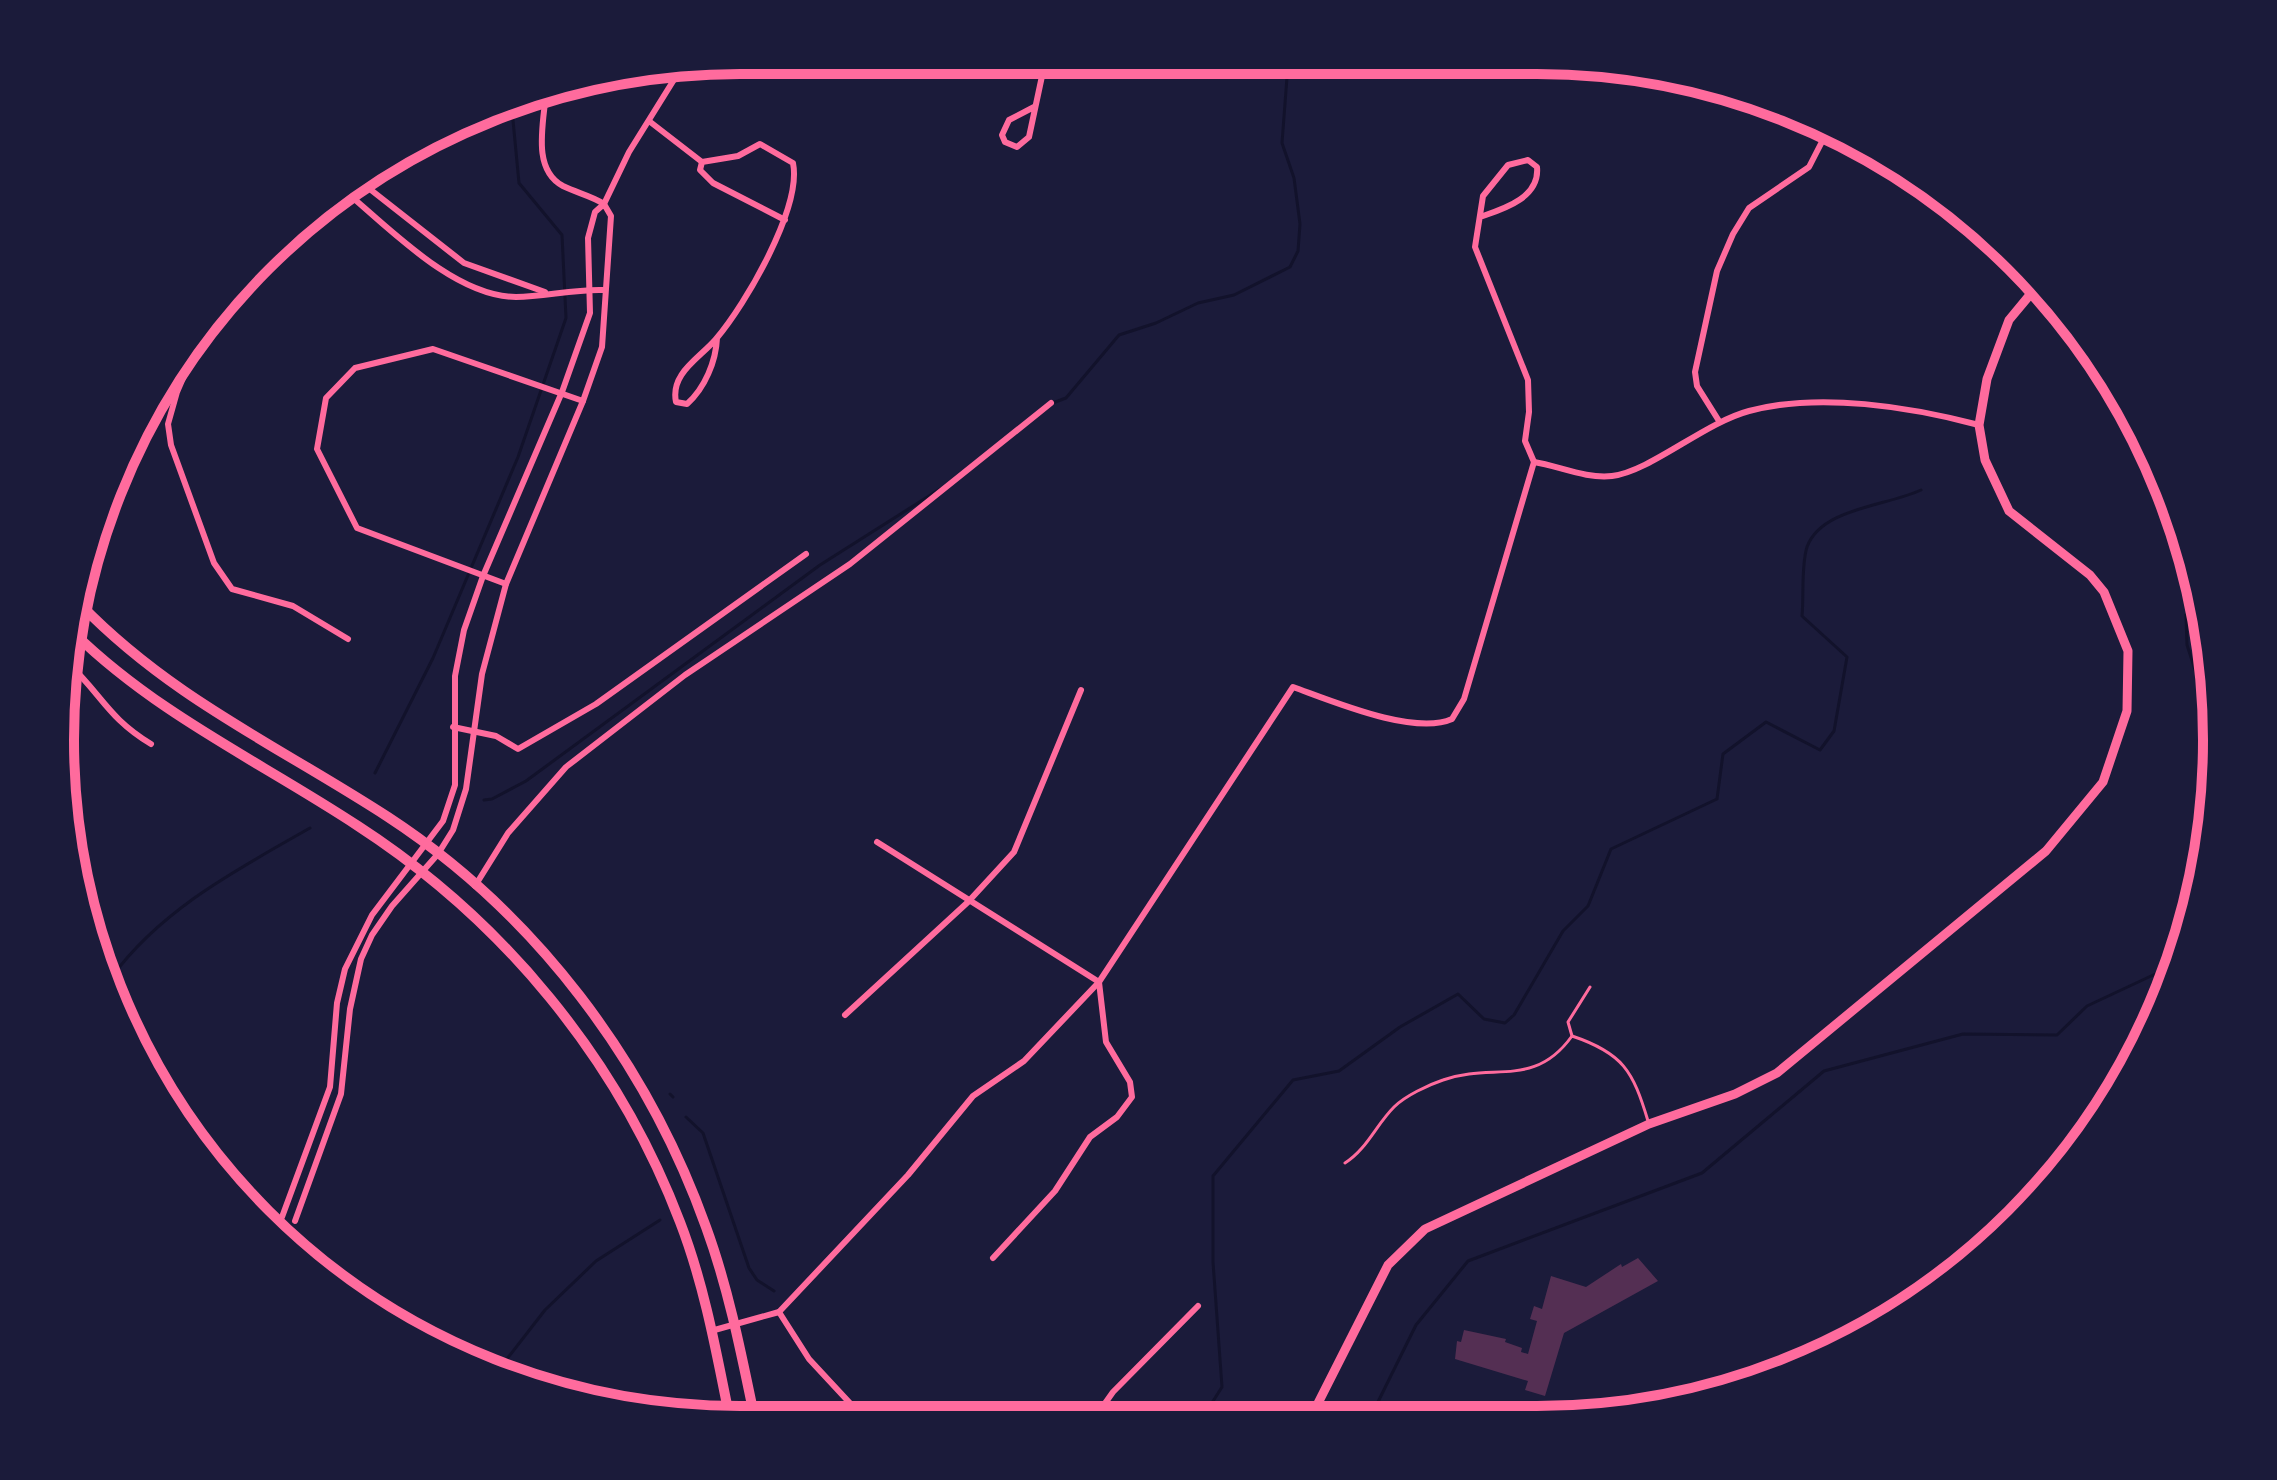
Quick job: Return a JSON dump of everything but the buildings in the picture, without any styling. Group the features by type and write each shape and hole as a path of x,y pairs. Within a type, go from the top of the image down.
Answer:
{"main road":[{"path":"1317,1406 1388,1265 1417,1236 1476,1203 1649,1124 1735,1094 1777,1073 2046,851 2103,782 2127,711 2128,651 2104,592 2097,583 2009,511 1985,460 1979,425 1987,379 1999,342 2009,320 2031,293"},
{"path":"87,610 145,665 190,698 388,817 426,844 475,886 566,978 608,1033 654,1108 707,1229 752,1406"},
{"path":"82,640 163,709 354,823 411,863 535,977 601,1068 652,1161 680,1222 711,1331 727,1406"}],"street":[{"path":"1034,107 1009,120 1002,135 1005,142 1017,147 1029,137 1042,74"},
{"path":"282,1217 330,1087 337,1003 345,969 372,915 443,821 455,785 455,676 464,630 483,576 562,392 590,313 588,238 595,212 604,204 611,185 676,77"},
{"path":"295,1221 341,1094 350,1009 361,959 372,935 392,906 424,873 453,830 466,789 482,674 506,584 583,401 602,347 603,290 611,216 604,204 563,186 548,172 542,149 545,104"},
{"path":"649,121 702,162 738,156 760,144 793,163 795,191 768,256 717,338 685,369 673,391 676,402 687,404 697,395 717,349 717,338"},
{"path":"1719,421 1697,386 1695,372 1717,271 1749,208 1809,167 1823,139"},
{"path":"711,1331 779,1312 908,1175 973,1096 1024,1061 1099,982 1293,687 1339,703 1429,725 1452,719 1459,710 1534,462 1525,441 1529,412 1528,380 1512,335 1496,307 1475,247 1483,196 1508,165 1528,160 1537,167 1538,175 1530,192 1480,217"},
{"path":"702,162 700,170 713,183 785,220"},
{"path":"368,188 459,259 545,292"},
{"path":"354,198 418,253 449,274 484,290 516,297 545,292 603,290"},
{"path":"449,274 459,259"},
{"path":"506,584 357,528 317,449 326,398 355,368 433,349 583,401"},
{"path":"187,368 168,424 171,445 214,563 232,589 293,606 348,639"},
{"path":"475,886 508,833 566,767 685,675 850,564 1051,403"},
{"path":"1534,462 1590,475 1610,476 1630,471 1719,421 1771,406 1825,403 1922,410 1979,425"},
{"path":"453,727 496,736 518,749 545,736 596,704 806,554"},
{"path":"78,672 121,726 151,744"},
{"path":"845,1015 968,902 1014,852 1081,690"},
{"path":"877,842 1099,982"},
{"path":"993,1258 1055,1191 1090,1137 1127,1107 1132,1097 1130,1082 1106,1042 1099,982"},
{"path":"1103,1406 1113,1392 1198,1306"},
{"path":"779,1312 809,1359 853,1406"}],"lane":[{"path":"1572,1036 1568,1022 1590,987"},
{"path":"1572,1036 1596,1044 1623,1062 1637,1087 1649,1124"},
{"path":"1345,1163 1358,1155 1395,1106 1430,1085 1470,1073 1504,1074 1537,1068 1561,1051 1572,1036"}],"waterway":[{"path":"1050,404 1066,398 1119,335 1156,323 1198,303 1234,295 1290,267 1298,251 1300,224 1294,178 1282,143 1287,74"},
{"path":"375,773 433,658 518,457 566,318 562,235 519,183 512,114"},
{"path":"484,800 526,781 820,565 940,489"},
{"path":"1210,1406 1222,1387 1213,1262 1213,1176 1293,1080 1339,1071 1400,1027 1458,994 1484,1019 1505,1023 1514,1015 1563,931 1588,906 1611,849 1717,799 1723,754 1766,722 1820,750 1834,731 1847,657 1802,616 1807,547 1815,534 1840,516 1921,490"},
{"path":"2190,610 2186,615 2187,645 2201,688"},
{"path":"116,972 153,931 202,892 310,828"},
{"path":"1376,1406 1416,1325 1468,1261 1702,1173 1824,1071 1963,1034 2057,1035 2087,1006 2161,971"},
{"path":"670,1094 673,1097"},
{"path":"686,1117 703,1133 749,1268 757,1280 774,1291"},
{"path":"504,1362 545,1310 596,1261 660,1220"}]}
